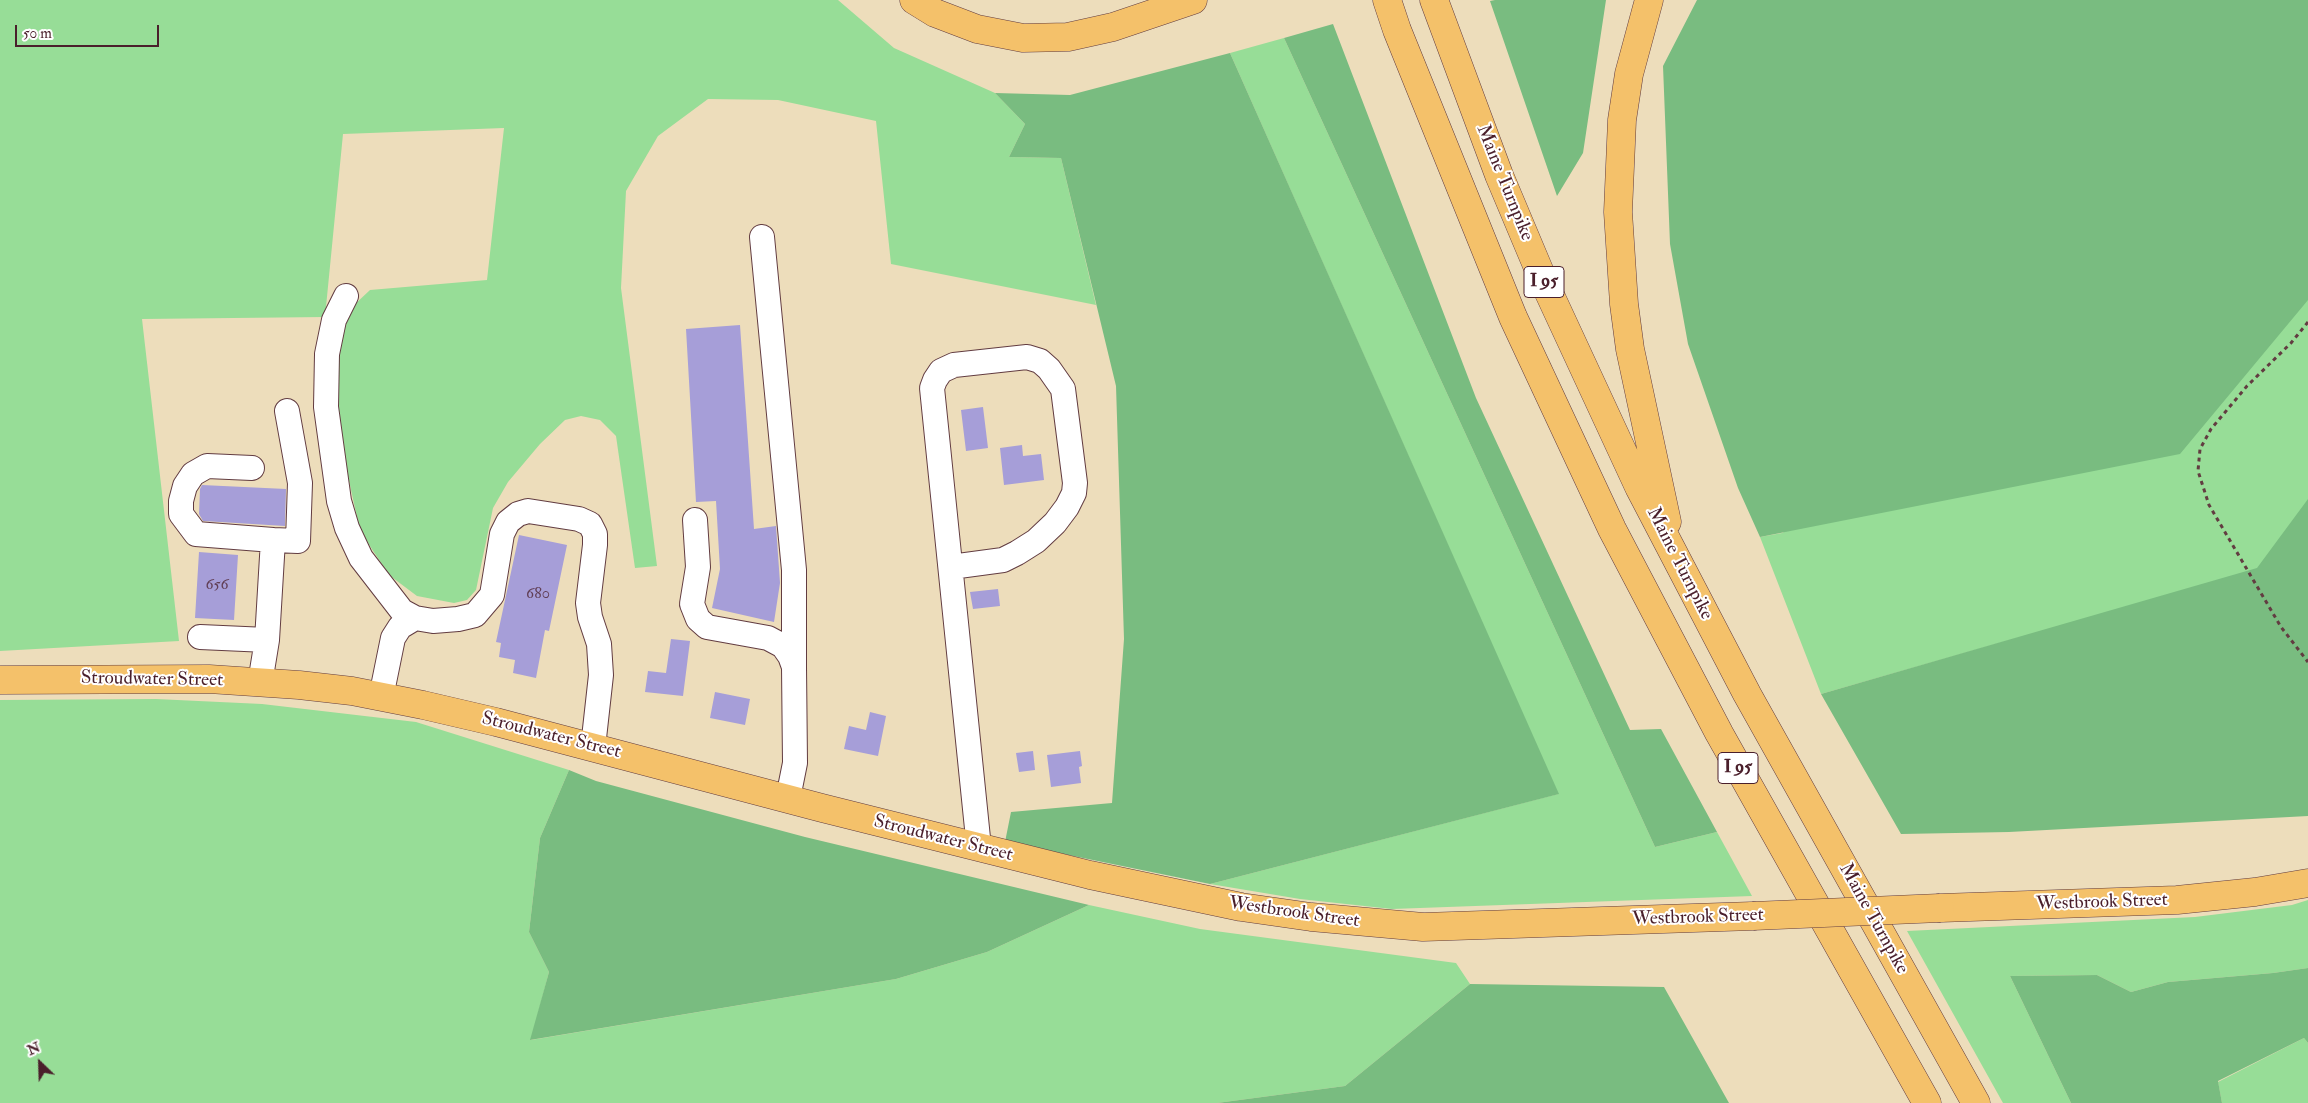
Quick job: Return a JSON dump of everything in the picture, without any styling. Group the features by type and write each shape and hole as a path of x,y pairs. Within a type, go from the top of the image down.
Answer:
{"main road":[{"path":"914,0 935,13 977,29 1023,38 1068,37 1113,27 1193,0"},
{"path":"945,0 974,12 996,18 1043,23 1089,18 1146,0"},
{"path":"1368,0 1372,11 1397,30"},
{"name":"I 95","path":"1387,0 1397,30 1513,317 1612,529 1719,733 1927,1103"},
{"name":"Maine Turnpike","path":"1434,0 1499,175 1544,282 1635,478 1747,694 1976,1103"},
{"path":"1649,0 1629,74 1622,120 1618,166 1618,231 1630,349 1674,556"},
{"name":"Stroudwater Street","path":"0,680 209,679 343,690 424,705 1090,875"},
{"name":"Westbrook Street","path":"1090,875 1241,907 1311,917 1423,927 2177,900 2255,892 2308,883"}],"lane":[{"path":"762,237 794,570 795,763 788,798"},
{"path":"346,296 334,320 327,354 326,407 339,501 347,528 361,558 402,611 415,618 434,621 458,619 475,615 492,595 502,534 508,522 518,514 528,511 579,519 590,524 595,534 595,545 588,603 590,617 599,644 601,675 593,747"},
{"path":"951,567 1003,560 1017,553 1036,541 1055,523 1067,507 1074,493 1075,483 1063,390 1049,369 1040,360 1027,357 954,365 941,371 932,388 979,848"},
{"path":"252,468 207,466 193,474 185,486 181,501 181,514 196,534 298,541 300,483 287,411"},
{"path":"695,520 698,567 692,604 698,619 707,627 768,638 783,646 790,656 794,667"},
{"path":"260,683 267,640 272,540"},
{"path":"381,697 393,638 400,627 415,618"},
{"path":"200,637 267,640"}],"path":[{"path":"2308,322 2291,343 2247,386 2211,429 2200,449 2198,471 2209,505 2282,627 2308,662"}],"green space":[{"path":"0,0 838,0 894,48 995,93 1025,124 1009,157 1061,158 1096,305 891,264 876,121 778,100 708,99 658,136 626,191 621,288 657,566 635,568 616,436 600,420 581,416 565,420 540,444 508,482 493,508 476,590 467,600 454,603 417,596 389,575 360,531 341,444 334,377 339,336 353,306 370,290 487,280 504,128 343,134 325,317 142,319 179,641 0,651"},
{"path":"1606,0 1583,153 1557,196 1490,1"},
{"path":"1697,0 2308,0 2308,300 2180,454 1760,537 1738,488 1688,344 1670,244 1663,66"},
{"path":"1333,24 1476,398 1630,730 1661,729 1717,832 1655,847 1284,38"},
{"path":"1284,38 1655,847 1717,832 1752,896 1392,909 1300,899 1210,884 1558,794 1230,53"},
{"path":"1230,53 1559,794 1210,884 1005,842 1011,812 1112,803 1124,639 1116,386 1061,158 1009,157 1025,124 995,93 1070,95"},
{"path":"2308,271 2308,546 2283,576 2017,638 1821,694 1760,537 1782,533"},
{"path":"2308,499 2308,816 2009,832 1901,834 1821,694 2257,568"},
{"path":"156,699 262,704 416,722 569,770 540,838 529,932 549,972 531,1040 896,979 987,952 1089,905 1200,929 1456,963 1470,984 1345,1086 1217,1103 0,1103 0,700"},
{"path":"569,770 596,781 805,837 1089,905 987,952 896,979 530,1040 549,972 529,932 540,838"},
{"path":"2308,900 2308,968 2168,982 2131,992 2097,975 2010,976 2071,1103 2003,1103 1907,931 2195,917 2292,905"},
{"path":"2308,968 2308,1043 2304,1038 2218,1081 2222,1103 2071,1103 2010,976 2097,975 2131,992 2168,982"},
{"path":"1470,984 1664,987 1729,1103 1217,1103 1345,1086"},
{"path":"2304,1038 2308,1043 2308,1103 2222,1103 2218,1082"}],"building":[{"path":"740,325 754,529 776,526 780,583 774,622 712,608 720,569 716,501 696,502 686,329"},
{"path":"983,407 988,448 966,451 961,410"},
{"path":"1022,445 1023,456 1041,454 1044,480 1004,485 1000,448"},
{"path":"202,485 286,489 285,526 203,521 199,514 200,489"},
{"path":"519,535 567,545 549,631 545,630 536,678 513,673 515,660 499,657 501,643 496,642"},
{"path":"199,552 238,555 234,620 195,618"},
{"path":"998,589 1000,606 973,609 970,592"},
{"path":"671,639 690,641 683,696 645,692 648,671 666,673"},
{"path":"715,692 750,699 745,725 710,718"},
{"path":"870,712 886,716 878,756 844,749 849,726 866,730"},
{"path":"1033,751 1035,770 1019,772 1016,753"},
{"path":"1080,751 1082,766 1079,767 1081,783 1051,787 1047,755"}]}
